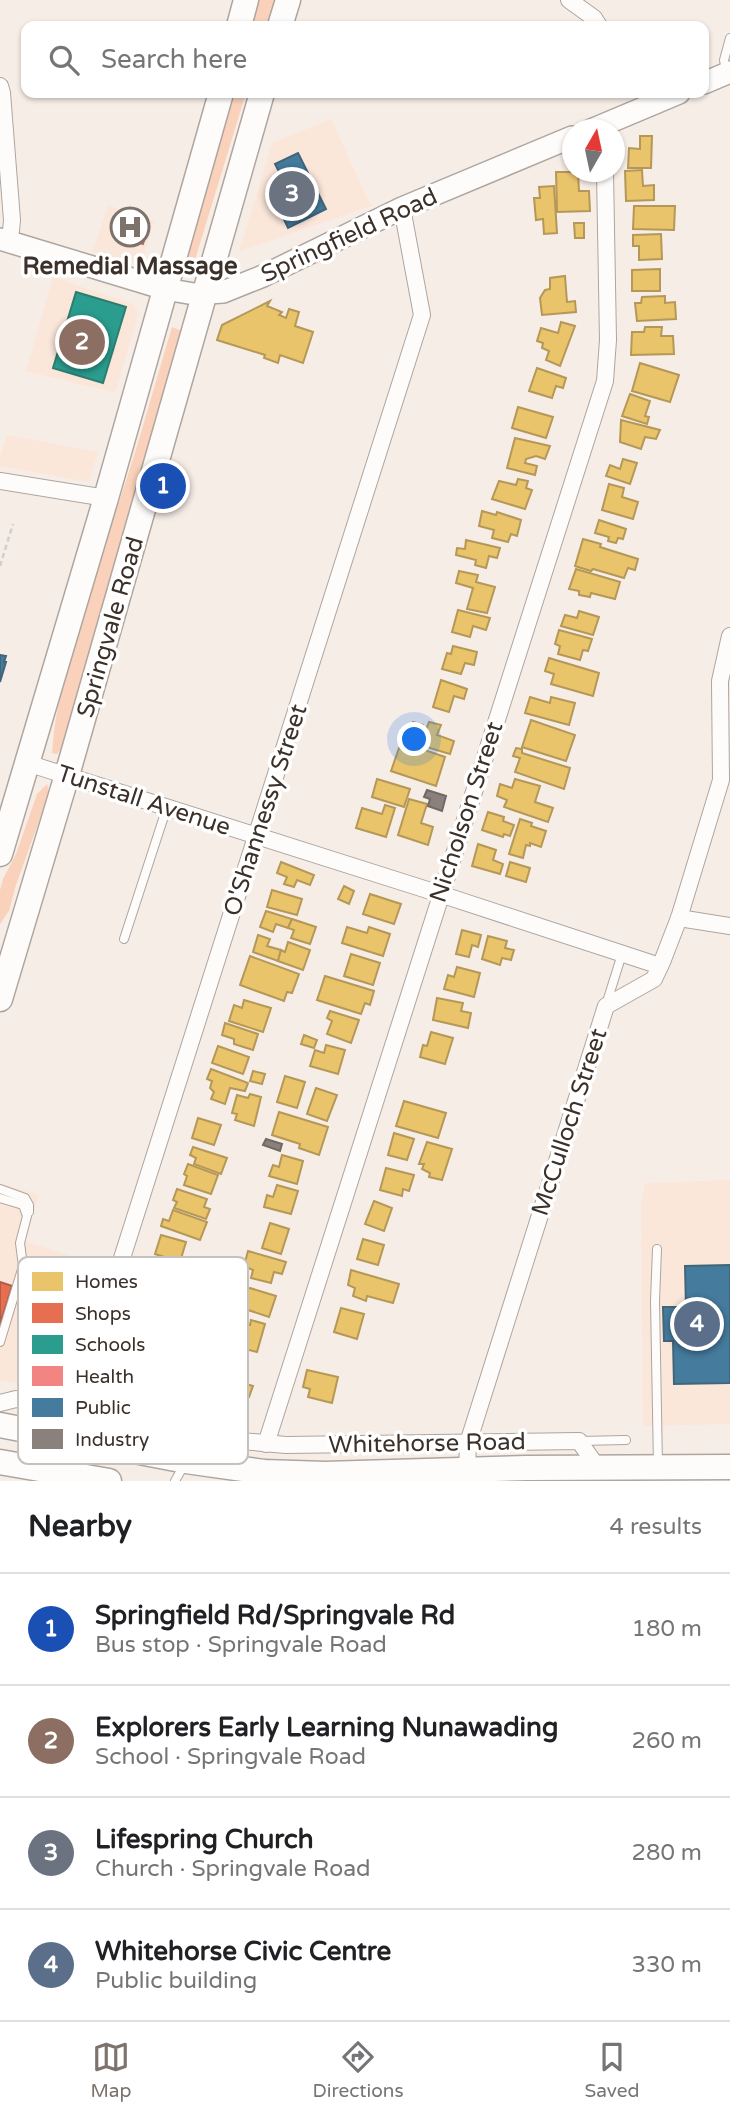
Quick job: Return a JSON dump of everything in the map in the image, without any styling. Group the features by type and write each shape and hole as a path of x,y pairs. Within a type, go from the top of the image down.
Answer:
{"highway":[{"path":"240,21 246,0"},
{"path":"282,21 288,0"},
{"name":"Springvale Road","path":"0,854 106,498 220,98"},
{"name":"Springvale Road","path":"0,999 9,938 67,775 261,98"},
{"name":"Whitehorse Road","path":"0,1425 18,1430"},
{"path":"0,1462 92,1480"},
{"name":"Whitehorse Road","path":"153,1464 181,1471 248,1476 598,1468 659,1476 730,1466"}],"main road":[{"path":"709,81 728,72"},
{"path":"610,119 640,100"},
{"name":"Springfield Road","path":"4,240 165,289 205,294 231,290 402,208 562,141"}],"street":[{"path":"569,0 596,21"},
{"path":"0,86 12,219 11,231 4,240"},
{"name":"Nicholson Street","path":"271,1444 440,894 605,381 608,340 605,182"},
{"name":"O'Shannessy Street","path":"122,1257 422,315 402,208"},
{"path":"0,481 106,498"},
{"name":"McCulloch Street","path":"467,1470 468,1443 606,1006 654,979 679,918 721,780 720,681 730,636"},
{"name":"Tunstall Avenue","path":"27,763 660,966"},
{"path":"679,918 730,926"},
{"name":"Whitehorse Road","path":"0,1403 18,1399"},
{"name":"Whitehorse Road","path":"248,1440 271,1444 579,1441"},
{"path":"579,1441 598,1468"},
{"name":"Whitehorse Road","path":"271,1444 303,1474"}],"lane":[{"path":"728,72 724,60 730,38"},
{"path":"124,939 167,807"},
{"path":"606,1006 622,954"},
{"path":"0,1189 25,1198 29,1205 20,1243 22,1257"},
{"path":"0,1198 23,1205 27,1212 26,1221"},
{"path":"657,1249 655,1301 659,1476"},
{"path":"0,1342 18,1282"},
{"name":"Whitehorse Road","path":"579,1441 626,1440"}],"path":[{"path":"0,566 13,524"}],"shaded area":[{"path":"257,0 276,0 270,21 251,21"},
{"path":"231,98 244,98 194,263 185,261"},
{"path":"331,119 371,206 239,252 272,143"},
{"path":"108,205 154,221 141,266 93,251"},
{"path":"53,277 133,304 139,313 115,393 26,371"},
{"path":"172,327 182,331 63,747 57,754 52,753 62,687 78,622 128,475"},
{"path":"7,435 98,452 89,482 0,466"},
{"path":"47,784 49,793 9,911 0,924 0,890 3,879 16,854 37,794"},
{"path":"730,1180 730,1424 643,1426 641,1203 645,1183"},
{"path":"0,1183 39,1195 24,1241 74,1257 18,1257 18,1383 0,1380"}],"building: Homes":[{"path":"640,136 652,136 651,168 628,168 629,148 640,149"},
{"path":"642,170 643,186 654,185 654,200 626,201 625,171"},
{"path":"556,172 562,172 562,182 579,182 579,191 589,191 590,211 557,212"},
{"path":"554,186 557,233 544,234 543,219 536,220 534,198 540,198 539,187"},
{"path":"634,206 675,206 674,230 633,229"},
{"path":"574,223 584,223 584,238 575,238"},
{"path":"661,234 662,259 639,260 639,246 633,246 633,235"},
{"path":"660,269 660,291 632,291 632,270"},
{"path":"565,276 567,302 575,301 576,312 542,315 540,298 545,290 550,289 550,278"},
{"path":"665,296 665,303 675,302 676,319 637,321 635,303 641,303 642,297"},
{"path":"270,301 267,306 282,312 279,315 286,318 289,309 299,312 295,326 313,332 303,363 280,355 278,363 264,358 265,355 217,340 222,325"},
{"path":"561,322 575,326 560,366 546,360 549,351 542,348 543,343 537,341 541,328 558,333"},
{"path":"645,327 662,327 661,336 673,336 674,354 631,355 632,332 644,332"},
{"path":"640,363 679,375 670,402 632,391"},
{"path":"537,368 566,378 563,388 556,386 552,398 529,391"},
{"path":"630,394 650,401 645,416 649,417 647,424 622,416"},
{"path":"518,407 553,417 546,438 512,428"},
{"path":"621,420 660,430 656,439 645,437 641,449 620,442"},
{"path":"515,438 550,446 545,459 536,456 526,459 525,463 537,466 535,475 507,468"},
{"path":"623,459 637,463 630,484 606,476 610,465 620,469"},
{"path":"518,479 528,481 526,488 532,490 525,509 492,499 499,481 516,485"},
{"path":"609,484 624,488 622,497 638,502 633,519 602,510"},
{"path":"482,511 496,515 497,512 521,520 517,536 511,534 508,542 492,538 494,530 479,526"},
{"path":"599,520 626,529 623,539 618,538 616,543 608,541 609,537 595,533"},
{"path":"583,539 638,559 635,570 628,568 624,578 575,566"},
{"path":"466,540 500,548 497,558 489,556 486,568 475,565 476,560 456,555 457,548 465,549"},
{"path":"576,569 620,582 615,599 591,593 590,597 579,595 579,591 569,589"},
{"path":"459,571 478,575 476,582 495,587 487,613 467,609 473,588 456,583"},
{"path":"458,610 490,618 486,630 473,626 470,637 452,632"},
{"path":"579,611 599,617 593,635 561,626 565,615 577,618"},
{"path":"559,630 592,639 588,651 583,650 580,660 558,654 560,646 555,644"},
{"path":"453,646 477,652 474,665 465,663 461,674 442,669 447,653 451,654"},
{"path":"549,658 599,673 593,696 551,684 554,674 545,671"},
{"path":"441,680 467,689 464,699 454,696 449,712 433,707"},
{"path":"530,697 550,703 551,697 575,703 569,725 525,713"},
{"path":"531,720 575,735 566,761 522,747"},
{"path":"413,722 423,725 421,731 425,732 429,722 441,725 437,735 454,741 450,754 406,741"},
{"path":"399,748 417,754 419,748 445,757 436,786 391,771"},
{"path":"516,748 522,749 522,753 570,768 564,789 515,772 520,758 513,756"},
{"path":"377,779 410,789 404,807 372,797"},
{"path":"515,779 540,786 535,802 553,808 548,822 504,807 507,800 497,796 500,784 512,788"},
{"path":"409,799 427,804 421,823 433,827 428,845 398,835"},
{"path":"385,805 395,808 386,837 356,828 362,808 382,814"},
{"path":"488,812 504,817 503,821 514,825 510,836 504,834 503,837 482,830"},
{"path":"520,819 546,831 541,847 530,843 530,846 526,845 523,858 509,854"},
{"path":"478,844 496,850 493,860 503,864 500,874 472,866"},
{"path":"281,862 314,875 310,885 297,880 294,887 284,884 287,877 277,873"},
{"path":"510,862 530,868 526,882 506,876"},
{"path":"344,886 354,891 349,904 338,899"},
{"path":"272,890 302,899 297,915 267,907"},
{"path":"370,894 401,904 394,924 363,914"},
{"path":"266,911 292,919 288,928 276,924 273,932 260,927"},
{"path":"292,919 316,927 310,944 291,938 294,930 288,928"},
{"path":"347,927 367,933 369,927 390,934 383,956 342,943"},
{"path":"462,930 481,935 478,947 472,945 469,957 456,954"},
{"path":"258,935 270,939 267,946 281,950 278,961 253,952"},
{"path":"488,936 507,941 505,948 514,950 511,960 502,958 500,965 482,959"},
{"path":"288,942 310,950 303,970 278,961 281,950 285,952"},
{"path":"351,954 380,963 373,985 344,976"},
{"path":"250,956 299,974 292,993 287,992 284,1001 240,985"},
{"path":"457,967 480,973 474,997 444,989 448,975 454,977"},
{"path":"325,976 374,991 370,1005 365,1003 361,1014 317,1000"},
{"path":"437,998 463,1003 461,1011 471,1013 468,1028 433,1020"},
{"path":"244,1000 271,1008 263,1032 229,1021 234,1005 242,1008"},
{"path":"330,1011 359,1020 351,1043 327,1034 332,1021 327,1018"},
{"path":"225,1023 258,1034 253,1050 234,1044 234,1039 222,1035"},
{"path":"431,1032 453,1038 445,1064 420,1057"},
{"path":"304,1035 317,1040 314,1048 301,1044"},
{"path":"326,1045 345,1050 338,1074 310,1066 315,1050 324,1053"},
{"path":"218,1046 249,1057 243,1074 212,1063"},
{"path":"211,1069 248,1083 245,1091 230,1088 225,1104 211,1099 214,1092 210,1088 212,1081 207,1079"},
{"path":"253,1071 265,1074 262,1084 250,1081"},
{"path":"285,1076 305,1082 297,1108 277,1102"},
{"path":"316,1088 337,1095 327,1121 307,1114"},
{"path":"250,1094 261,1097 254,1126 235,1120 237,1114 232,1113 237,1095 248,1098"},
{"path":"404,1101 446,1113 438,1138 396,1126"},
{"path":"279,1112 328,1127 319,1155 299,1148 300,1144 272,1135"},
{"path":"198,1118 221,1125 214,1145 192,1138"},
{"path":"394,1133 414,1139 407,1160 388,1155"},
{"path":"427,1142 452,1149 442,1180 429,1177 430,1173 422,1169 424,1164 419,1164"},
{"path":"193,1147 227,1158 221,1174 194,1164 196,1158 190,1155"},
{"path":"282,1155 303,1161 297,1184 269,1176 273,1165 279,1167"},
{"path":"188,1164 218,1175 211,1194 184,1185"},
{"path":"386,1168 414,1175 409,1191 403,1189 402,1196 380,1190"},
{"path":"277,1185 298,1191 291,1214 264,1207 267,1195 273,1197"},
{"path":"177,1189 207,1199 204,1207 210,1209 206,1219 174,1208 177,1202 173,1200"},
{"path":"374,1201 392,1208 384,1231 365,1224"},
{"path":"173,1210 207,1222 200,1240 161,1226 163,1219 169,1221"},
{"path":"270,1223 289,1229 281,1254 262,1248"},
{"path":"161,1235 186,1242 182,1257 155,1254"},
{"path":"363,1239 384,1245 378,1265 357,1259"},
{"path":"248,1251 286,1262 282,1274 274,1272 271,1283 251,1278 253,1270 248,1268"},
{"path":"351,1270 399,1284 393,1303 367,1296 366,1301 353,1296 355,1288 348,1285"},
{"path":"248,1289 276,1296 269,1317 248,1310"},
{"path":"341,1308 364,1314 357,1339 334,1332"},
{"path":"251,1320 265,1324 257,1352 248,1350"},
{"path":"307,1370 338,1377 332,1403 308,1397 310,1389 303,1387"},
{"path":"248,1385 253,1386 248,1397"}],"building: Shops":[{"path":"0,1282 12,1286 0,1324"}],"building: Schools":[{"path":"76,292 126,307 103,383 53,368"}],"building: Health":[{"path":"123,216 149,224 143,244 127,239 126,243 116,240"}],"building: Public":[{"path":"298,153 326,209 288,228 274,198 289,191 275,164"},
{"path":"0,655 6,656 6,662 0,682"},
{"path":"730,1265 730,1383 674,1384 673,1341 664,1341 663,1307 686,1307 685,1266"}],"building: Industry":[{"path":"427,790 446,796 442,811 428,806 430,799 424,797"},
{"path":"266,1139 282,1144 280,1151 263,1145"}],"place":[{"name":"Lifespring Church","path":"292,194"},
{"name":"Remedial Massage","path":"130,227"},
{"name":"Explorers Early Learning Nunawading","path":"82,342"},
{"name":"Springfield Rd/Springvale Rd","path":"163,486"},
{"name":"Whitehorse Civic Centre","path":"697,1324"}]}
